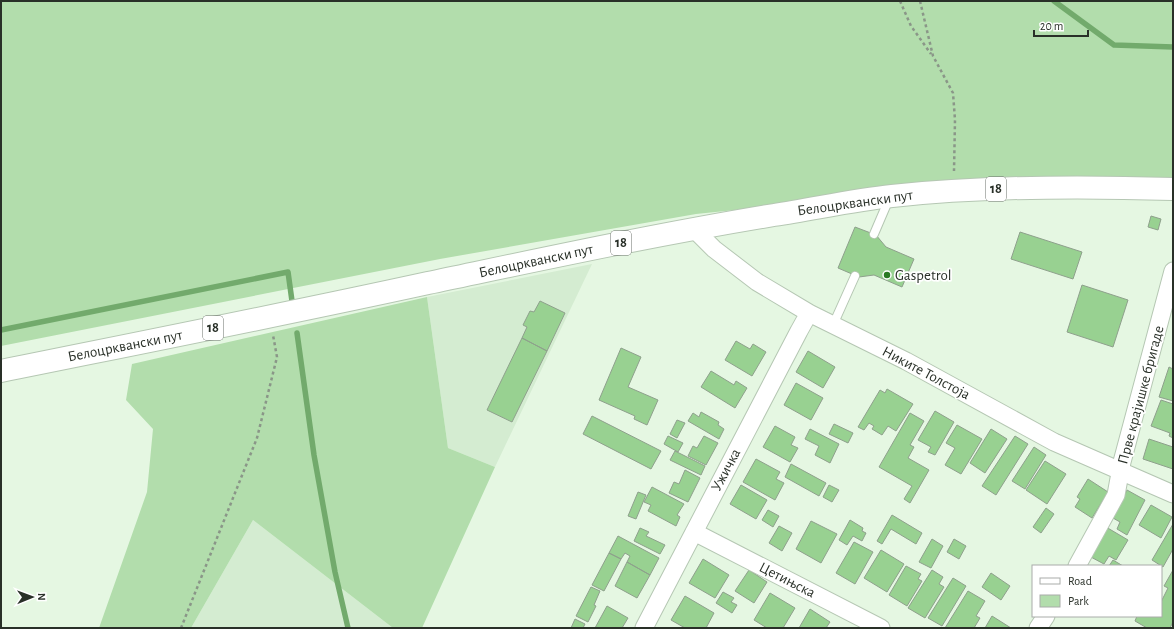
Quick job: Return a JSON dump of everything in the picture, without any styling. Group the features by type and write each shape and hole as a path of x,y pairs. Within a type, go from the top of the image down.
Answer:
{"main road":[{"name":"Белоцрквански пут","path":"1,371 269,317 515,264 694,229 890,196 954,191 1101,187 1173,189"}],"street":[{"name":"Никите Толстоја","path":"694,229 714,249 757,282 809,314 906,361 1054,442 1173,494"},
{"name":"Прве крајишке бригаде","path":"1078,565 1116,495 1122,462 1173,271"},
{"name":"Ужичка","path":"644,628 809,314"},
{"name":"Цетињска","path":"694,532 881,628"},
{"path":"1038,628 1045,617"}],"lane":[{"path":"874,234 890,196"},
{"path":"833,326 855,276"}],"path":[{"path":"900,1 911,26 933,56 952,92 954,99 954,191"},
{"path":"920,1 933,56"},
{"path":"181,628 257,438 277,357 269,317"}],"shaded area":[{"path":"592,264 495,467 448,448 427,297"},
{"path":"253,520 393,628 191,628"}],"green space":[{"path":"1,1 1173,1 1173,180 1044,178 696,214 440,259 1,346"},
{"path":"427,297 448,448 495,467 422,628 393,628 253,520 191,628 99,628 147,492 153,429 126,400 132,364"}],"building":[{"path":"1151,216 1161,219 1158,230 1148,227"},
{"path":"855,227 876,235 886,247 914,259 902,287 874,275 859,277 838,268"},
{"path":"1020,232 1082,252 1073,279 1011,259"},
{"path":"1082,285 1128,300 1113,347 1067,332"},
{"path":"540,301 565,313 547,351 522,338 527,327 523,325 530,311 534,312"},
{"path":"522,338 547,351 512,422 487,410"},
{"path":"736,341 750,349 753,344 766,352 752,376 725,360"},
{"path":"621,348 641,357 628,387 658,400 647,425 634,419 635,416 599,400"},
{"path":"808,351 835,367 823,388 796,372"},
{"path":"1169,367 1173,369 1173,401 1159,397"},
{"path":"711,371 734,385 736,381 747,388 735,408 701,387"},
{"path":"796,383 823,398 811,420 784,405"},
{"path":"887,389 913,404 896,431 888,426 882,435 872,429 874,426 869,423 864,430 858,427 880,390 885,393"},
{"path":"1161,400 1173,404 1173,438 1169,436 1170,433 1151,426"},
{"path":"935,411 954,422 935,455 928,452 931,447 918,440"},
{"path":"701,412 719,422 718,425 724,429 719,439 688,421 693,413 699,417"},
{"path":"910,413 924,421 910,445 914,447 908,458 929,470 910,503 904,499 912,486 879,467"},
{"path":"592,416 661,451 651,469 583,434"},
{"path":"677,420 685,423 677,438 670,434"},
{"path":"834,424 853,433 848,443 829,434"},
{"path":"957,425 982,439 961,474 945,465 955,448 946,443"},
{"path":"775,426 795,437 791,445 798,448 790,462 763,447"},
{"path":"810,429 839,444 830,463 815,455 819,446 805,439"},
{"path":"991,429 1007,439 985,473 970,463"},
{"path":"668,436 683,443 678,452 664,444"},
{"path":"704,436 718,443 706,465 688,456 693,446 697,448"},
{"path":"1015,436 1028,444 996,495 982,486"},
{"path":"1149,439 1173,447 1173,469 1143,459"},
{"path":"1034,447 1046,455 1025,489 1012,481"},
{"path":"675,451 705,466 701,475 670,460"},
{"path":"756,459 780,472 776,479 784,483 775,500 743,482"},
{"path":"1045,461 1066,474 1047,504 1026,490"},
{"path":"791,464 826,483 819,496 785,477"},
{"path":"685,470 700,478 688,502 669,493 674,482 679,484"},
{"path":"1088,479 1108,492 1092,518 1075,507 1080,499 1077,497"},
{"path":"741,485 767,500 756,519 730,504"},
{"path":"829,485 839,490 832,502 823,497"},
{"path":"652,487 684,504 677,515 680,517 676,526 648,511 651,505 644,502"},
{"path":"1127,490 1145,500 1127,535 1117,529 1120,522 1113,518"},
{"path":"638,492 646,495 636,519 628,516"},
{"path":"1151,505 1172,517 1161,538 1139,525"},
{"path":"1046,508 1054,514 1041,533 1033,527"},
{"path":"768,510 779,516 773,527 762,520"},
{"path":"892,515 922,533 916,544 891,529 882,544 877,541"},
{"path":"850,520 863,528 862,531 866,533 862,541 853,536 847,545 839,540"},
{"path":"811,521 837,534 821,563 796,549"},
{"path":"1173,524 1173,549 1163,567 1152,560"},
{"path":"779,526 792,533 782,551 769,543"},
{"path":"1106,527 1128,540 1116,560 1109,556 1104,564 1089,556"},
{"path":"640,528 649,532 646,536 665,545 660,554 634,541"},
{"path":"618,536 659,558 650,575 627,562 630,556 625,553 621,559 609,553"},
{"path":"932,539 943,546 931,568 919,562"},
{"path":"954,539 966,546 959,559 947,552"},
{"path":"854,542 873,552 855,584 836,573"},
{"path":"881,550 904,564 887,592 864,578"},
{"path":"609,553 621,559 604,591 592,585"},
{"path":"703,559 729,575 715,598 689,583"},
{"path":"1113,560 1121,565 1110,565"},
{"path":"627,562 650,575 637,598 615,586"},
{"path":"906,566 921,574 918,579 922,581 907,606 889,595"},
{"path":"749,570 767,582 754,603 735,591"},
{"path":"932,570 943,577 939,584 944,587 925,618 908,608"},
{"path":"1173,570 1173,622 1170,628 1147,628 1135,621 1137,617 1162,617 1162,600 1168,588 1164,586"},
{"path":"991,573 1010,586 1001,600 982,587"},
{"path":"953,578 966,586 942,626 928,618"},
{"path":"591,587 600,591 594,605 596,606 588,622 576,616"},
{"path":"968,591 985,601 976,616 980,618 974,628 945,628"},
{"path":"723,592 734,598 731,602 737,605 732,613 716,603"},
{"path":"770,593 795,608 783,628 767,628 754,620"},
{"path":"685,596 714,613 706,628 685,628 671,620"},
{"path":"607,606 628,618 622,628 595,628"},
{"path":"810,609 830,622 826,628 799,628"},
{"path":"992,616 1011,628 985,628"},
{"path":"575,619 585,624 583,628 571,628"}],"waterway":[{"path":"1054,1 1114,45 1173,47"},
{"path":"1,330 288,272 292,301"},
{"path":"297,333 314,455 335,572 348,628"}],"place":[{"name":"Gaspetrol","path":"887,275"}]}
